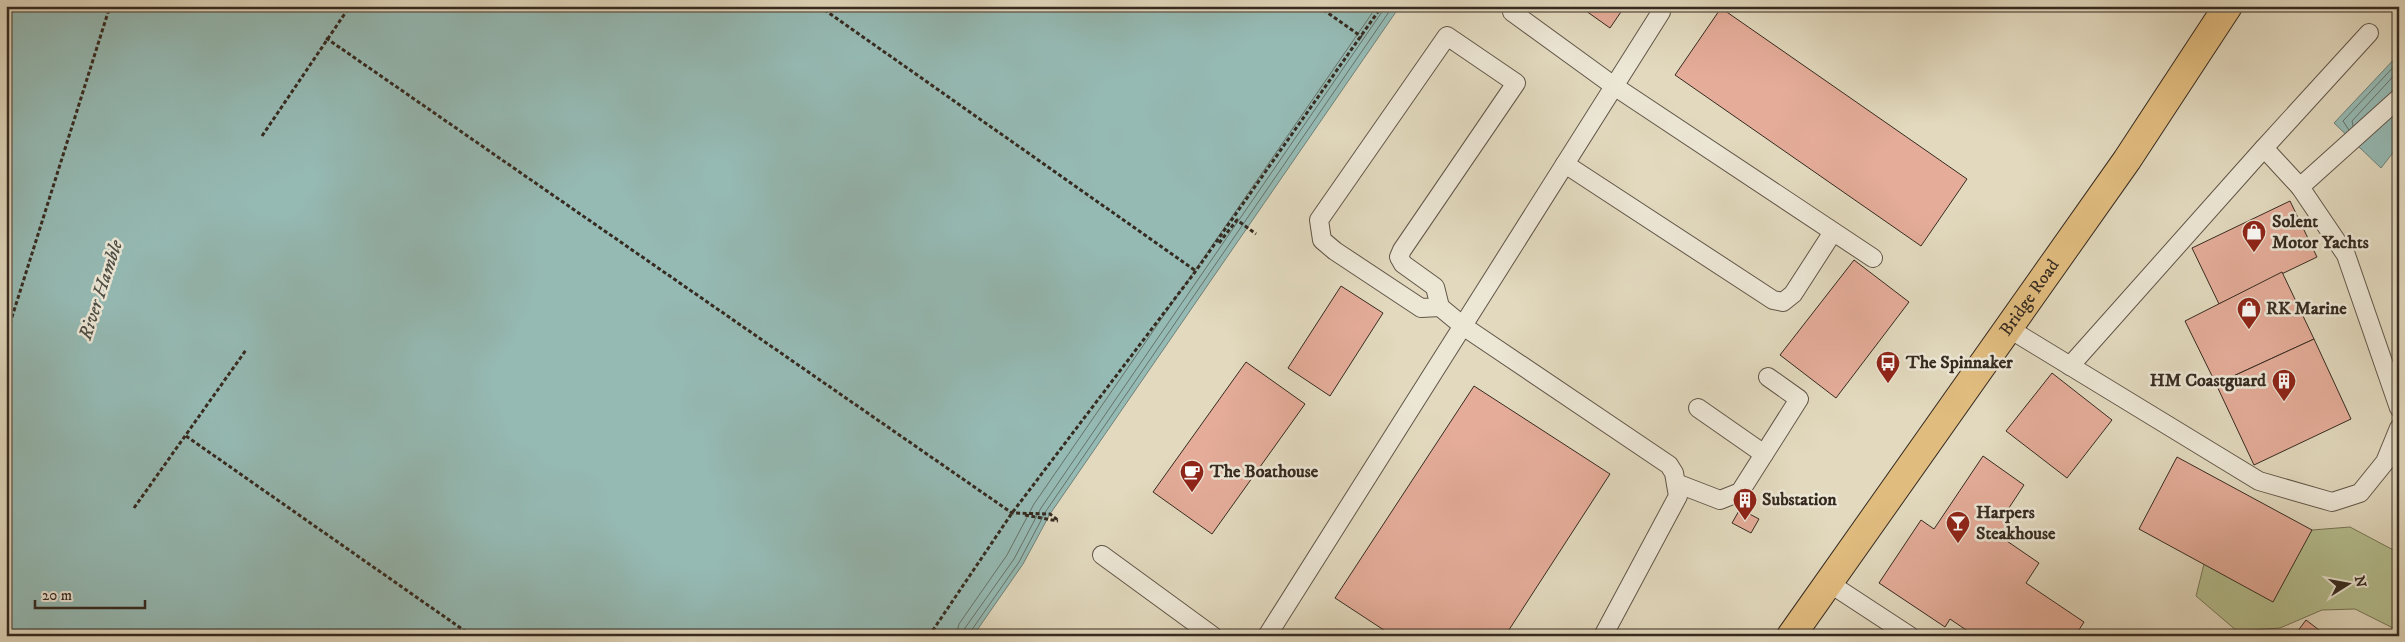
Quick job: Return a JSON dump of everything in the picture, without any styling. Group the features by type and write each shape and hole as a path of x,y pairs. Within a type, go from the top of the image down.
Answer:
{"main road":[{"name":"Bridge Road","path":"1791,636 2127,160 2228,6"}],"lane":[{"path":"1512,12 1614,86 1873,258"},
{"path":"1267,636 1661,12"},
{"path":"2070,366 2369,33"},
{"path":"1440,307 1420,308 1335,251 1322,240 1319,220 1447,36 1516,83 1400,257 1403,264 1434,287 1440,307 1463,326 1669,465 1676,483 1678,496 1603,636"},
{"path":"2300,187 2399,98"},
{"path":"2264,148 2300,187 2346,255 2399,408"},
{"path":"1566,164 1773,300 1783,302 1793,294 1833,232"},
{"path":"2008,328 2259,481 2332,502 2360,494 2385,462 2399,428"},
{"path":"1676,483 1720,500 1740,492 1799,399 1768,378"},
{"path":"1698,408 1764,454"},
{"path":"1102,554 1213,636"},
{"path":"1829,583 1910,636"}],"path":[{"path":"6,336 110,6"},
{"path":"262,136 326,38 350,6"},
{"path":"819,6 1195,272"},
{"path":"1318,6 1362,37"},
{"path":"1195,272 1382,6"},
{"path":"326,38 1012,513 1058,521 1050,514 1012,513"},
{"path":"930,636 1012,513 1195,272 1237,220 1256,234"},
{"path":"134,508 246,350"},
{"path":"186,436 472,636"}],"green space":[{"path":"2350,527 2399,553 2399,631 2355,609 2322,610 2280,628 2237,631 2196,596 2204,564 2312,530"}],"water":[{"name":"River Hamble","path":"6,6 1400,6 1050,514 1023,564 973,636 6,636"},
{"path":"2399,54 2399,145 2381,168 2334,123"}],"building":[{"path":"1579,6 1625,6 1610,28"},
{"path":"1721,8 1967,179 1921,246 1675,75"},
{"name":"Solent Motor Yachts","path":"2290,201 2317,257 2219,304 2192,248"},
{"path":"1854,260 1909,302 1836,398 1780,355"},
{"name":"RK Marine","path":"2282,272 2314,339 2216,384 2185,321"},
{"path":"1341,286 1383,313 1330,396 1288,368"},
{"name":"HM Coastguard","path":"2314,339 2351,419 2254,465 2216,384"},
{"path":"1246,362 1305,404 1212,534 1153,492"},
{"path":"2052,373 2112,420 2067,478 2006,431"},
{"path":"1474,386 1610,474 1505,636 1393,636 1335,598"},
{"name":"Harpers Steakhouse","path":"1983,456 2024,485 2003,517 2011,522 2001,537 2039,563 2026,583 2084,622 2077,633 2082,636 1975,636 1950,619 1945,627 1879,583 1921,520 1934,529"},
{"path":"2177,457 2312,530 2273,602 2139,529"},
{"name":"Substation","path":"1740,509 1759,519 1751,533 1732,523"},
{"path":"2306,620 2327,636 2294,636"}],"place":[{"name":"Solent Motor Yachts","path":"2254,253"},
{"name":"RK Marine","path":"2249,330"},
{"name":"The Spinnaker","path":"1888,384"},
{"name":"HM Coastguard","path":"2284,402"},
{"name":"The Boathouse","path":"1192,493"},
{"name":"Substation","path":"1745,521"},
{"name":"Harpers Steakhouse","path":"1958,544"}]}
